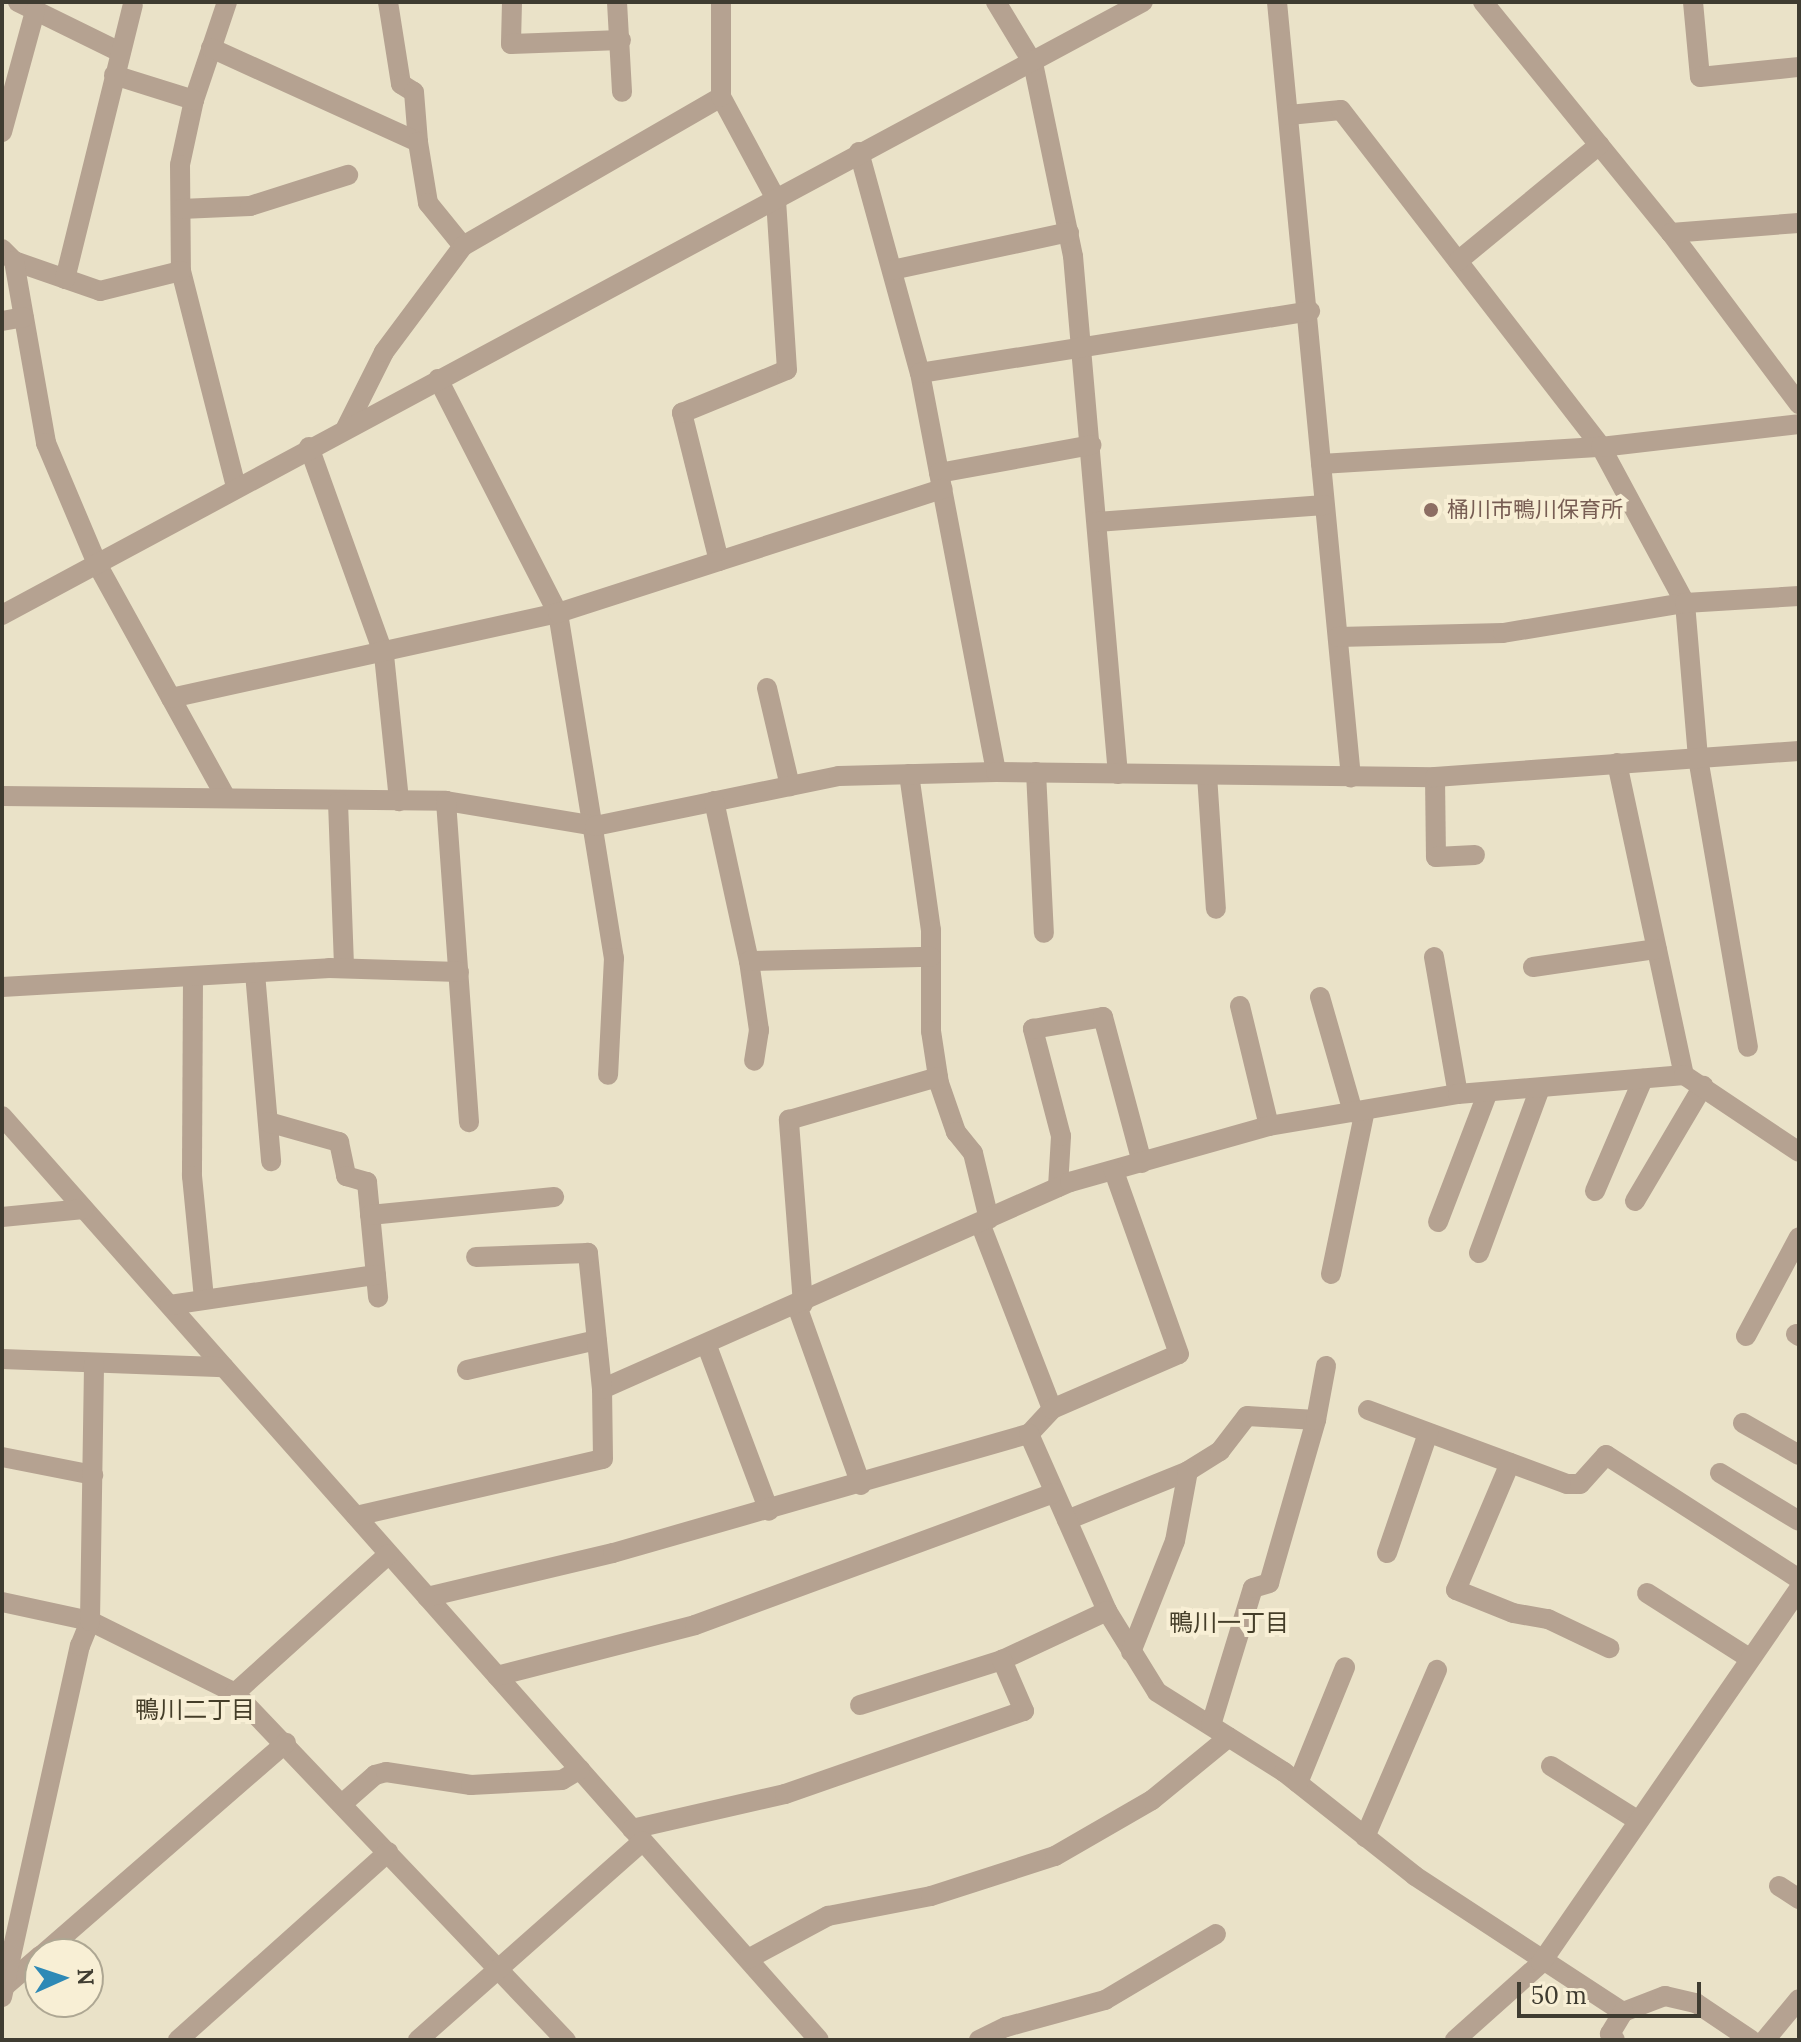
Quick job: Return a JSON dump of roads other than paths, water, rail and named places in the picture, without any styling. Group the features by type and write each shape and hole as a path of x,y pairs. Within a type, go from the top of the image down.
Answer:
{"street":[{"path":"388,2 401,84 414,92 428,203 463,246"},
{"path":"512,2 511,44 621,40"},
{"path":"617,2 622,92"},
{"path":"719,561 682,413 787,370 776,199 721,97 721,2"},
{"path":"996,2 1033,63 1069,232 1083,349 1118,774"},
{"path":"2,615 236,486 1143,2"},
{"path":"1277,2 1310,311 1324,505 1351,777"},
{"path":"1483,2 1671,233 1799,404"},
{"path":"1693,2 1700,77 1799,67"},
{"path":"65,279 133,5"},
{"path":"221,5 194,100 180,165 181,271 236,486"},
{"path":"2,132 26,6 120,52"},
{"path":"211,48 418,142"},
{"path":"114,75 194,100"},
{"path":"346,428 384,352 463,246 721,97"},
{"path":"1289,115 1341,110 1601,447 1685,603 1698,758 1748,1047"},
{"path":"1458,261 1599,145"},
{"path":"859,152 920,373 996,772"},
{"path":"181,209 250,206 348,175"},
{"path":"1671,233 1799,223"},
{"path":"892,270 1069,232"},
{"path":"8,255 100,291 181,271"},
{"path":"8,255 24,317 46,443 97,564 225,796"},
{"path":"920,373 1310,311"},
{"path":"2,321 24,317"},
{"path":"438,379 558,613 614,958 608,1075"},
{"path":"1321,464 1601,447 1799,424"},
{"path":"171,698 384,655 558,613 719,561 941,481 1091,445"},
{"path":"309,447 384,655 399,801"},
{"path":"1097,522 1324,505"},
{"path":"1338,637 1503,633 1685,603 1799,596"},
{"path":"767,688 790,786"},
{"path":"2,796 225,796 338,802 446,801 595,826 839,776 1036,772 1435,777 1799,751"},
{"path":"1617,763 1684,1075"},
{"path":"1036,772 1044,933"},
{"path":"909,774 931,957 931,1031 938,1077 956,1132 973,1153 984,1221 1052,1409"},
{"path":"1207,775 1216,909"},
{"path":"1435,777 1436,857 1475,855"},
{"path":"446,801 469,1122"},
{"path":"714,801 749,961 759,1030 754,1061"},
{"path":"338,802 344,968"},
{"path":"1533,967 1657,949"},
{"path":"749,961 931,957"},
{"path":"1434,957 1458,1094"},
{"path":"2,987 344,968 459,972"},
{"path":"255,973 271,1161"},
{"path":"193,977 192,1176 204,1299"},
{"path":"1320,997 1359,1111 1331,1274"},
{"path":"1240,1006 1269,1126"},
{"path":"1058,1187 1061,1136 1033,1029 1103,1017 1142,1163"},
{"path":"602,1389 800,1305 1058,1187 1269,1126 1458,1094 1684,1075 1799,1152"},
{"path":"861,1485 800,1305 789,1120 938,1077"},
{"path":"1595,1191 1643,1079"},
{"path":"1635,1201 1703,1086"},
{"path":"1479,1253 1540,1088"},
{"path":"1438,1222 1488,1092"},
{"path":"2,1116 819,2040"},
{"path":"268,1122 339,1142 346,1176 367,1182 378,1297"},
{"path":"427,1597 769,1511 1029,1434 1052,1409 1179,1354 1114,1171"},
{"path":"370,1215 554,1197"},
{"path":"2,1217 84,1209"},
{"path":"1746,1336 1799,1237"},
{"path":"356,1516 603,1459 602,1389 588,1253 476,1257"},
{"path":"170,1305 376,1275"},
{"path":"467,1370 597,1340"},
{"path":"707,1346 769,1511"},
{"path":"2,1359 224,1367"},
{"path":"3,1992 6,1957 80,1646 90,1621 94,1364"},
{"path":"1211,1725 1253,1588 1269,1583 1316,1420 1326,1366"},
{"path":"1368,1410 1567,1484 1580,1484 1606,1455 1799,1579"},
{"path":"1067,1520 1188,1471 1220,1451 1247,1416 1316,1420"},
{"path":"1743,1423 1799,1455"},
{"path":"1387,1553 1428,1433"},
{"path":"1029,1434 1107,1611 1157,1692 1298,1783 1365,1837 1541,1963 1623,2012"},
{"path":"2,1457 93,1475"},
{"path":"1510,1463 1456,1590 1513,1613 1548,1619 1609,1648"},
{"path":"1131,1652 1175,1541 1188,1471"},
{"path":"1720,1473 1799,1521"},
{"path":"497,1676 695,1625 1054,1493"},
{"path":"235,1693 389,1554"},
{"path":"1455,2040 1541,1963 1799,1589"},
{"path":"1647,1593 1749,1658"},
{"path":"2,1602 90,1621 235,1693 566,2040"},
{"path":"860,1705 1002,1660 1107,1611"},
{"path":"418,2040 500,1972 638,1835 785,1794 1024,1711 1002,1660"},
{"path":"1298,1783 1345,1667"},
{"path":"1365,1837 1437,1670"},
{"path":"748,1959 828,1916 931,1896 1055,1856 1152,1800 1229,1737"},
{"path":"61,1938 286,1743"},
{"path":"1551,1766 1637,1820"},
{"path":"342,1804 375,1775 386,1772 471,1785 562,1780 580,1769"},
{"path":"178,2040 388,1852"},
{"path":"1779,1886 1799,1899"},
{"path":"979,2040 1006,2027 1105,2000 1216,1934"},
{"path":"3,1992 24,1972"},
{"path":"1615,2040 1610,2034 1623,2012 1665,1996 1696,2003 1751,2040"},
{"path":"1765,2040 1799,1999"}],"place":[{"name":"桶川市鴨川保育所","path":"1431,510"}],"district":[{"name":"鴨川一丁目","path":"1229,1623"},
{"name":"鴨川二丁目","path":"195,1710"}]}
